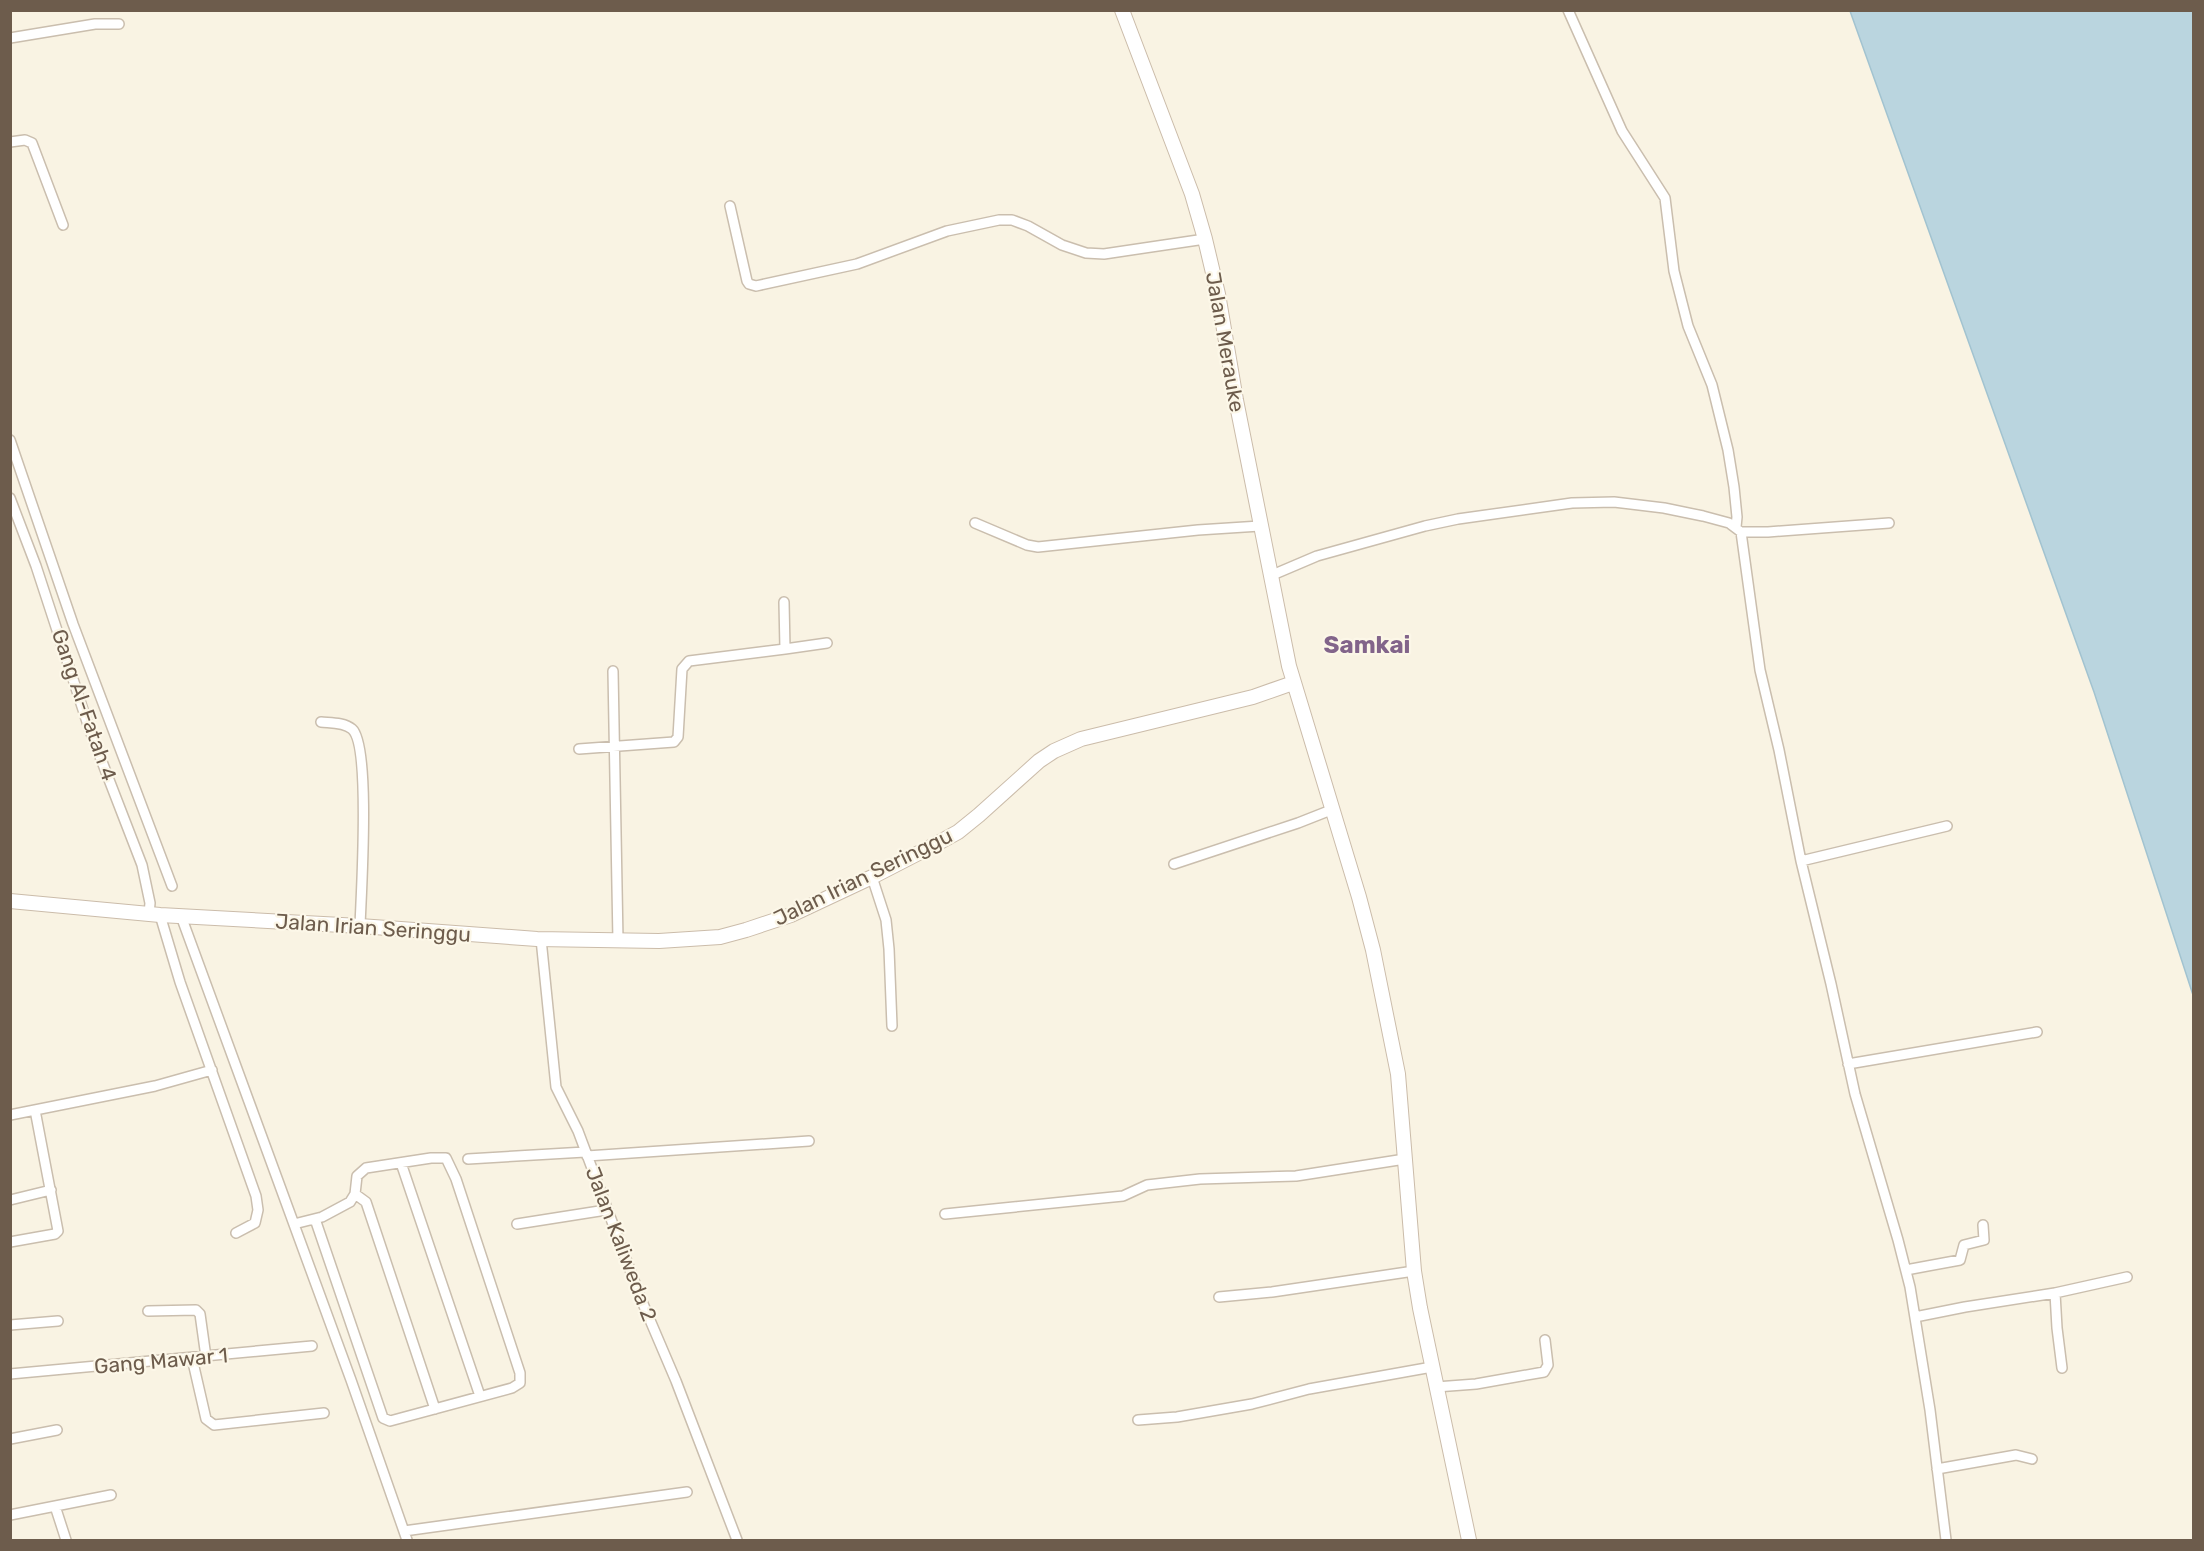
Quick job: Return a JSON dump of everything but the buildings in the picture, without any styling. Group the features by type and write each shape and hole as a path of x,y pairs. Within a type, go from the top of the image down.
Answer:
{"street":[{"name":"Jalan Merauke","path":"1122,10 1192,194 1205,239 1218,294 1260,526 1293,683 1359,897 1373,950 1398,1074 1414,1271 1436,1388 1469,1540"},
{"path":"1568,10 1622,131 1665,198 1674,270 1688,326 1712,385 1728,450 1760,670 1801,861 1855,1094 1906,1270 1930,1410 1946,1540"},
{"path":"10,38 94,24 119,24"},
{"path":"10,142 25,140 32,143 63,225"},
{"path":"730,206 747,281 756,286 857,264 947,231 999,220 1012,220 1028,226 1062,245 1086,253 1104,254 1205,239"},
{"path":"10,440 73,624 172,886"},
{"name":"Gang Al-Fatah 4","path":"10,498 36,566 89,728 142,865 150,903 165,915"},
{"path":"1270,576 1317,556 1425,526 1572,503 1614,502 1664,508 1703,516 1738,530 1768,532 1889,523"},
{"path":"975,522 1027,545 1038,547 1198,530 1260,526"},
{"path":"784,602 785,649"},
{"path":"579,749 674,742 678,737 682,669 689,661 827,643"},
{"path":"613,671 618,941"},
{"name":"Jalan Irian Seringgu","path":"10,901 165,915 541,939 618,941 690,940 720,937 791,915 872,877 958,832 1007,788 1054,751 1081,740 1253,698 1293,683"},
{"path":"321,722 344,725 352,729 357,736 360,749 364,801 360,926"},
{"path":"1174,864 1331,810"},
{"path":"1801,861 1947,826"},
{"path":"872,877 886,920 890,949 892,1026"},
{"path":"165,915 180,982 256,1196 258,1210 255,1223 236,1233"},
{"path":"165,915 294,1224 407,1540"},
{"name":"Jalan Kaliweda 2","path":"541,939 556,1087 578,1131 606,1210 676,1381 737,1540"},
{"path":"1848,1064 2037,1032"},
{"path":"10,1115 155,1086 212,1070"},
{"path":"10,1242 55,1234 58,1231 35,1110"},
{"path":"468,1159 809,1141"},
{"path":"294,1224 315,1219 350,1202 355,1194 357,1176 366,1168 431,1158 446,1158 456,1179 522,1380 520,1383 512,1388 390,1421 383,1418 315,1219"},
{"path":"945,1214 1124,1196 1147,1185 1200,1179 1296,1176 1405,1160"},
{"path":"401,1163 480,1396"},
{"path":"10,1200 51,1190"},
{"path":"355,1194 366,1202 435,1409"},
{"path":"517,1224 606,1210"},
{"path":"1906,1270 1960,1260 1964,1245 1984,1240 1983,1225"},
{"path":"1220,1298 1414,1271"},
{"path":"1915,1317 2055,1293 2127,1277"},
{"path":"2055,1293 2062,1368"},
{"path":"326,1313 344,1307"},
{"path":"148,1311 196,1310 200,1314 206,1357"},
{"path":"10,1325 58,1321"},
{"path":"1436,1388 1476,1384 1544,1372 1548,1365 1545,1340"},
{"name":"Gang Mawar 1","path":"10,1374 312,1346"},
{"path":"192,1358 206,1419 209,1423 214,1425 324,1413"},
{"path":"1137,1420 1177,1417 1252,1404 1310,1389 1432,1367"},
{"path":"10,1438 57,1430"},
{"path":"1937,1469 2016,1455 2032,1459"},
{"path":"404,1531 687,1492"},
{"path":"10,1515 111,1495"},
{"path":"55,1506 66,1540"}],"water":[{"path":"1850,11 2193,11 2193,995 2094,692"}],"district":[{"name":"Samkai","path":"1367,645"}]}
